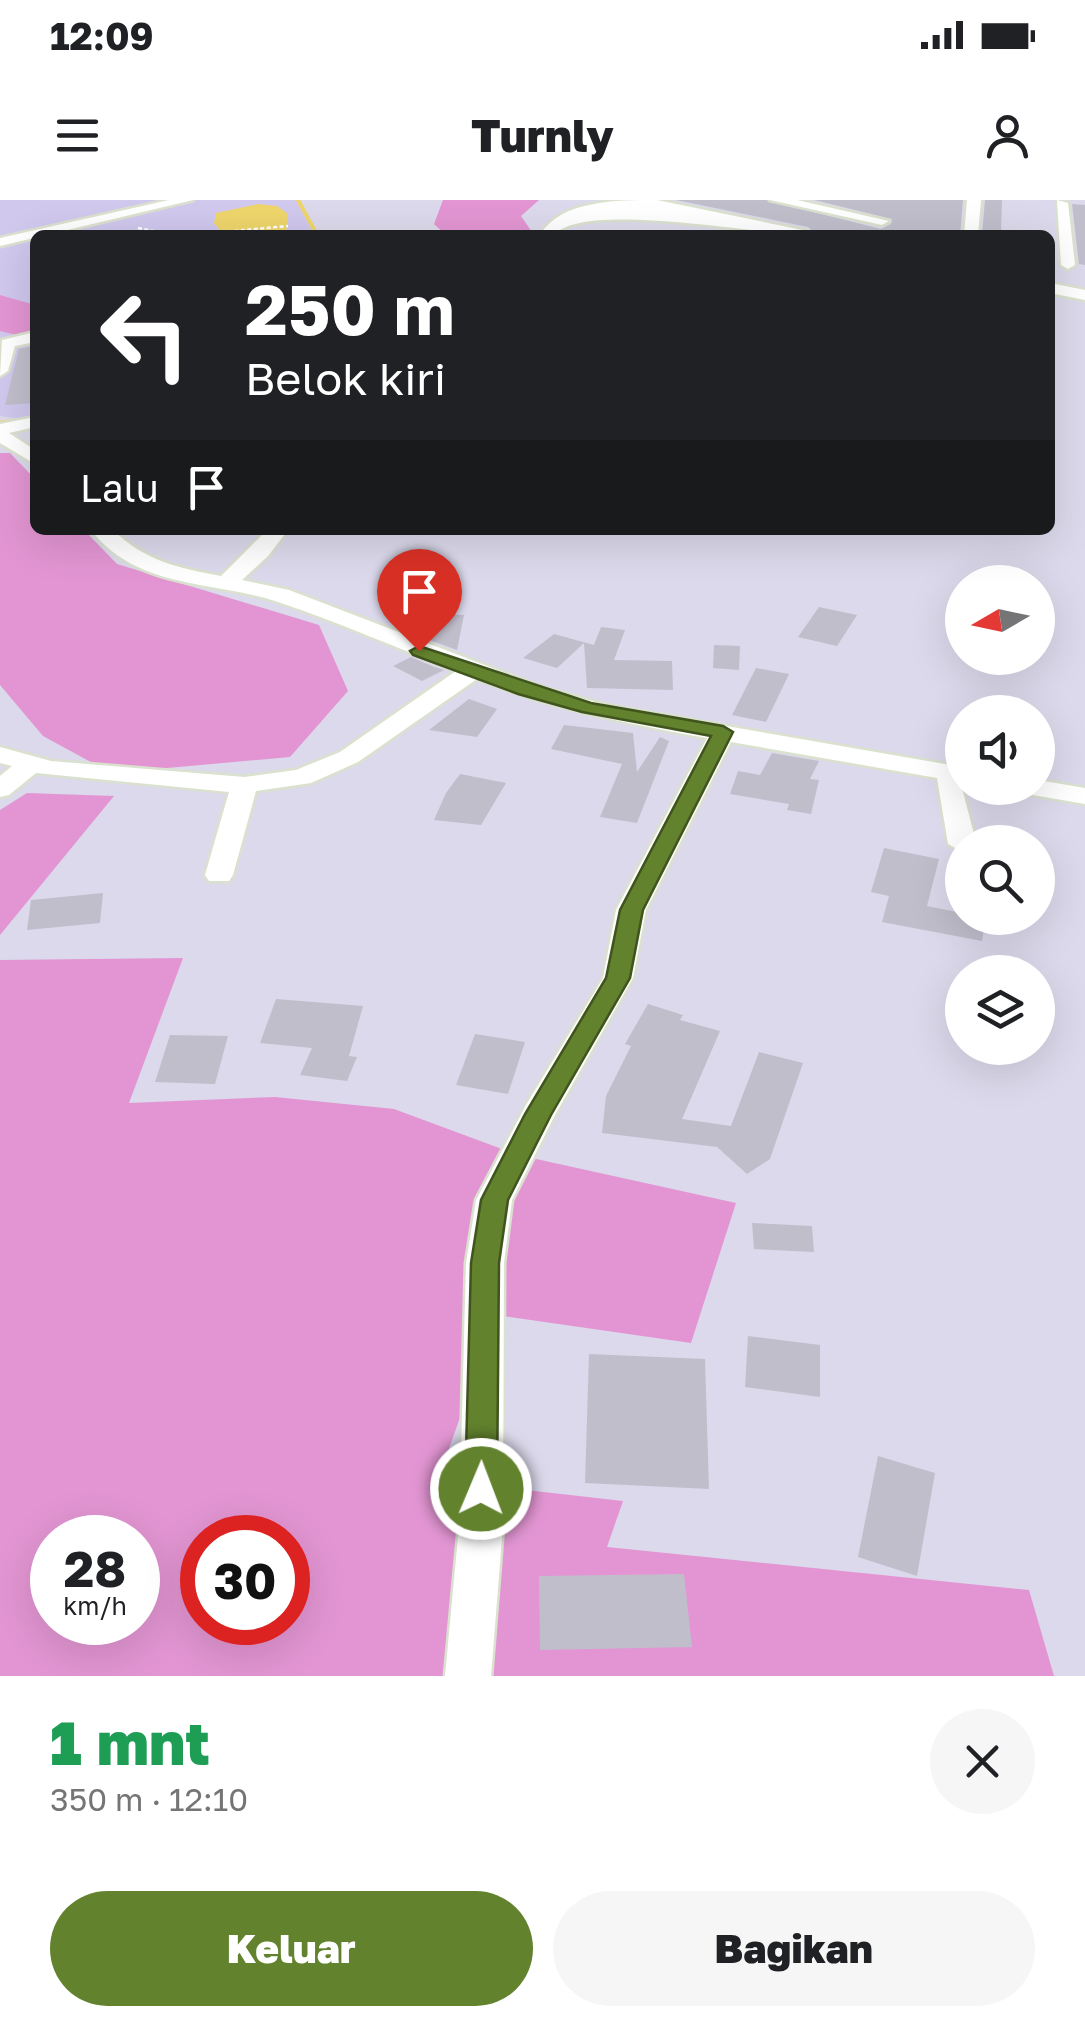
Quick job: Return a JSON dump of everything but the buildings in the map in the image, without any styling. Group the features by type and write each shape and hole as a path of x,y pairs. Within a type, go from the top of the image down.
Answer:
{"street":[{"path":"47,230 175,200"},
{"path":"50,230 186,200"},
{"path":"549,230 552,222 574,210 628,200"},
{"path":"638,200 784,230"},
{"path":"777,200 881,228 886,202"},
{"path":"971,230 974,200"},
{"path":"1060,203 1068,264"},
{"path":"0,241 30,234"},
{"path":"0,241 30,234"},
{"path":"1055,264 1085,266"},
{"path":"1055,289 1085,295"},
{"path":"0,371 8,343 30,338"},
{"path":"0,432 30,423"},
{"path":"0,432 30,454"},
{"path":"106,535 144,564 281,595 472,670 588,708 945,772"},
{"path":"226,583 274,535"},
{"path":"261,552 281,595"},
{"path":"0,756 30,766 244,785 327,770 372,743 472,670"},
{"path":"468,1676 481,1526 485,1263 494,1200 538,1114 618,978 632,910 723,732"},
{"path":"0,789 30,766"},
{"path":"219,875 244,785"},
{"path":"1055,791 1085,796"}],"path":[{"path":"243,230 288,226"}],"shaded area":[{"path":"0,200 298,200 314,230 30,230 30,420 0,416"},
{"path":"443,200 539,200 521,216 531,230 441,230 434,224"},
{"path":"258,204 277,206 288,214 286,230 220,230 214,223 216,213"},
{"path":"0,295 30,304 30,332 17,335 0,331"},
{"path":"0,453 10,453 30,474 30,535 89,535 117,564 319,625 348,691 290,757 111,773 43,736 0,685"},
{"path":"27,793 114,796 0,935 0,810"},
{"path":"183,958 129,1103 275,1097 394,1109 518,1155 736,1203 691,1343 496,1315 438,1480 623,1501 607,1547 1029,1590 1054,1676 0,1676 0,960"}],"waterway":[{"path":"298,200 314,230"},
{"path":"0,423 30,420"}],"route":[{"path":"419,651 525,690 588,708 723,732 632,910 618,978 538,1114 494,1200 485,1263 481,1489"}]}
